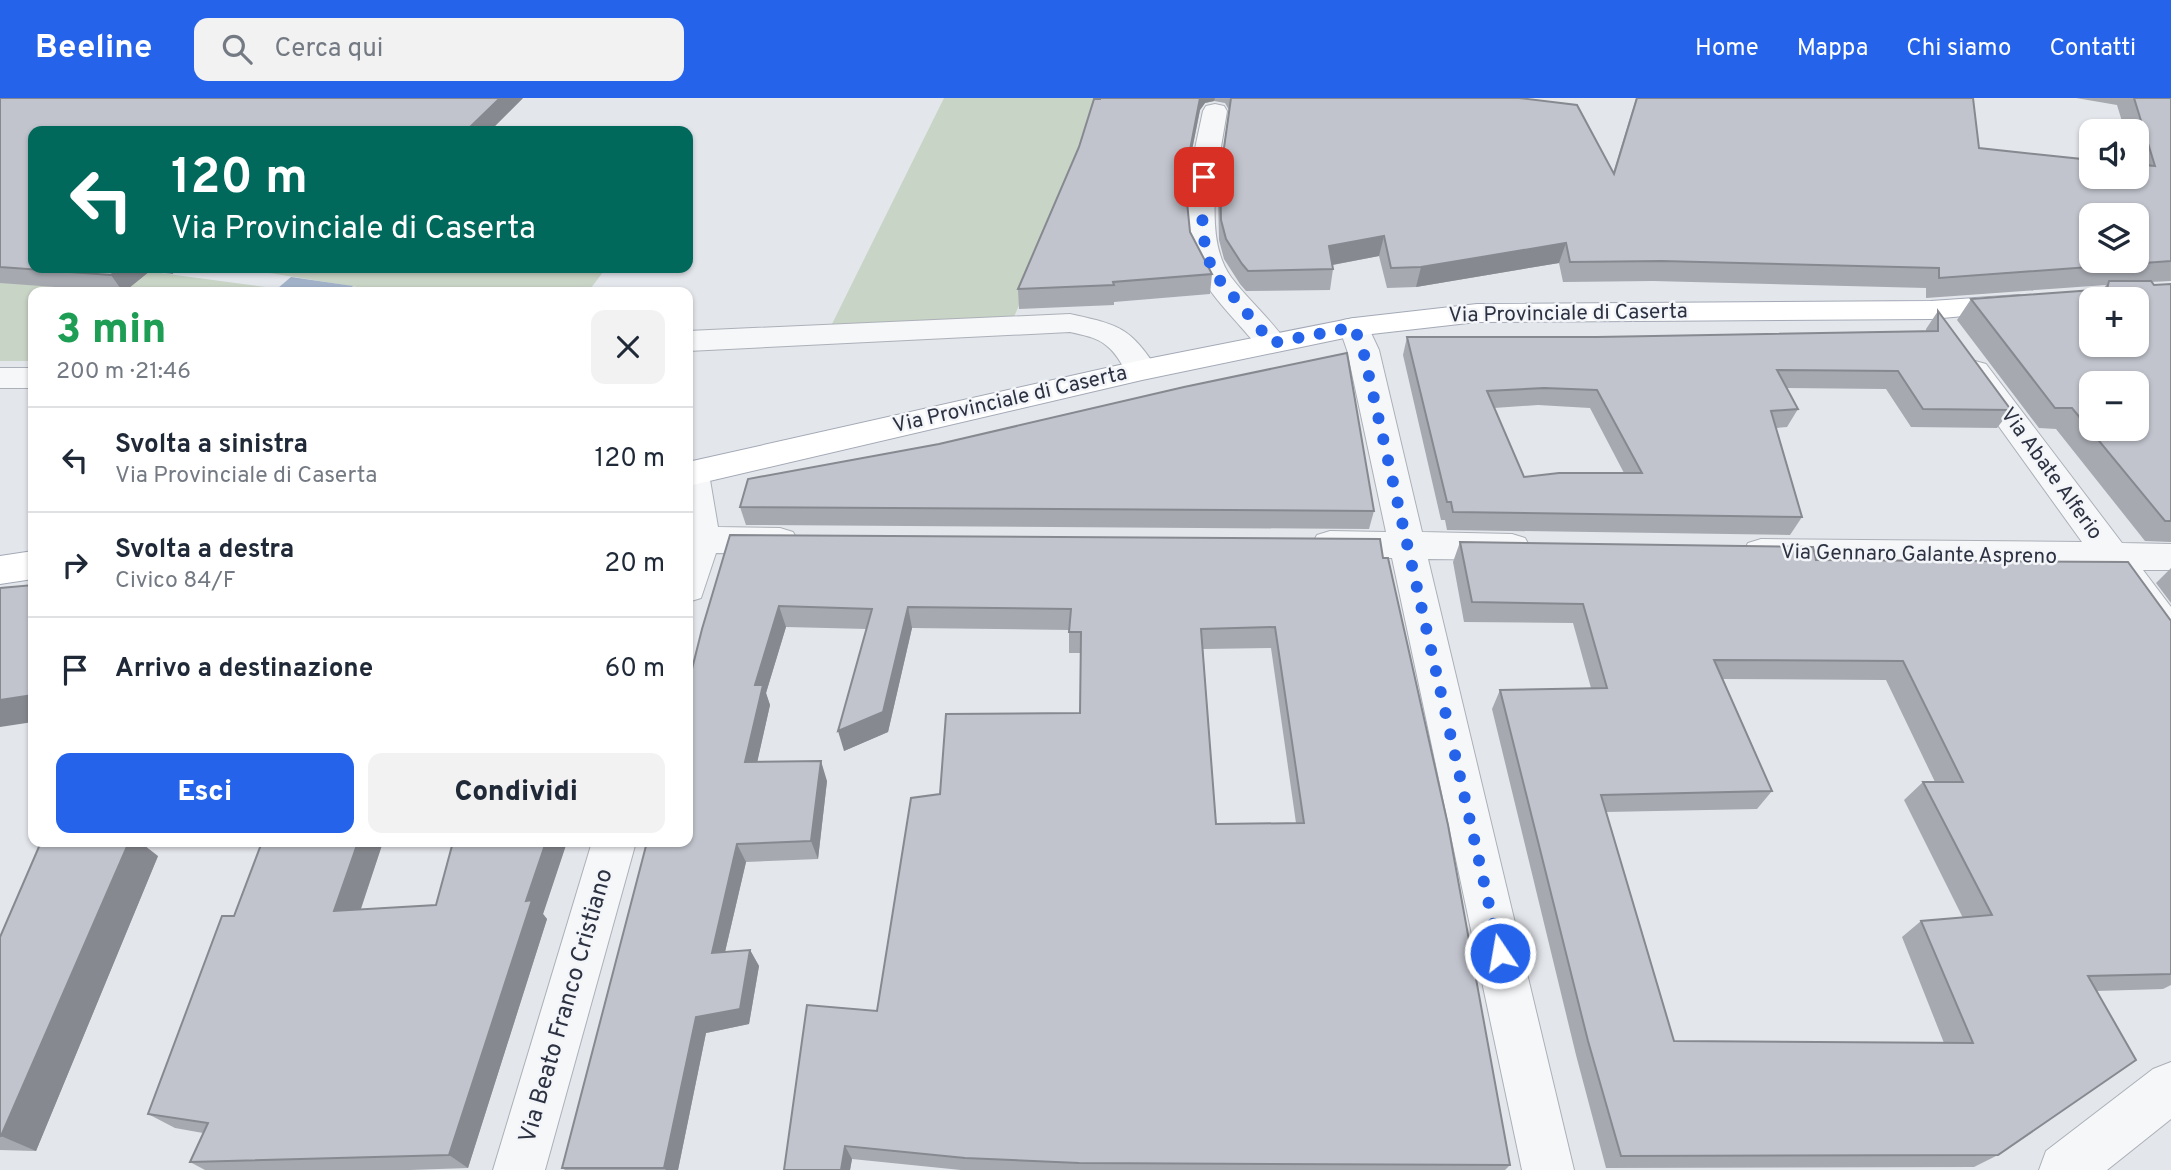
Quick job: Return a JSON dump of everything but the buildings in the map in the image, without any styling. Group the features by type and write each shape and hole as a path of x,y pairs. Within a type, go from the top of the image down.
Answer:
{"main road":[{"name":"Via Provinciale di Caserta","path":"693,473 1142,370 1354,327 1477,313 1931,310 2048,302"},
{"path":"0,570 28,566"}],"street":[{"path":"1215,111 1204,177 1202,232 1212,271 1272,343"},
{"name":"Via Abate Alferio","path":"1931,310 2171,636"},
{"path":"693,341 1070,323 1109,333 1123,341 1142,370"},
{"path":"1354,327 1363,350 1409,545 1548,1170"},
{"path":"0,379 28,378"},
{"path":"693,490 702,540 693,572"},
{"path":"702,540 812,541"},
{"path":"1294,544 1547,548"},
{"name":"Via Gennaro Galante Aspreno","path":"1727,551 2171,557"},
{"name":"Via Beato Franco Cristiano","path":"519,1170 613,847"},
{"path":"2065,1170 2171,1087"}],"green space":[{"path":"944,98 1106,98 1014,317 832,324"},
{"path":"0,262 28,267 28,273 160,273 266,287 28,287 28,361 0,361"},
{"path":"270,273 602,273 592,287 357,287"}],"water":[{"path":"291,277 353,286 352,287 279,287"}],"route":[{"path":"1204,177 1202,232 1212,271 1272,343 1354,327 1363,350 1500,953"}]}
